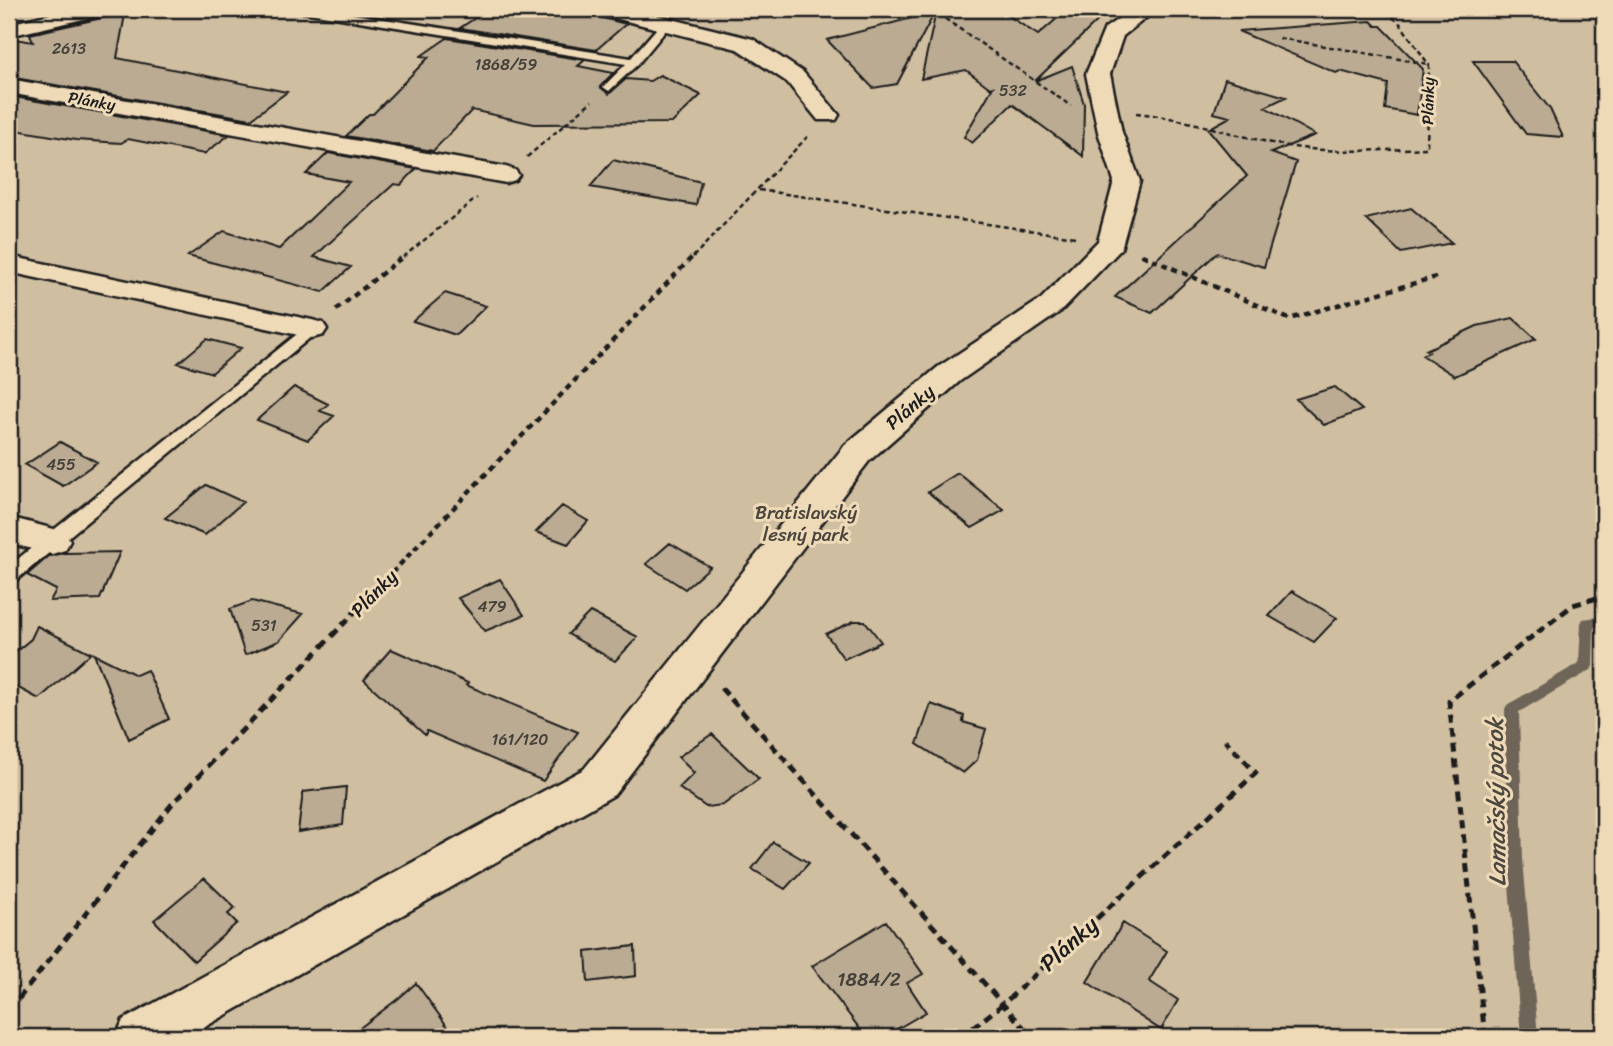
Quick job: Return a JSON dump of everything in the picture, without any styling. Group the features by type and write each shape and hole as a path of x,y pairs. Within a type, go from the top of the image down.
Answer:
{"street":[{"path":"9,30 97,9"},
{"path":"607,9 744,44 795,77 827,115"},
{"name":"Plánky","path":"140,1037 599,782 857,453 949,374 1051,305 1111,243 1127,181 1108,122 1098,74 1113,33 1146,9"},
{"name":"Plánky","path":"9,86 506,175"},
{"path":"9,264 312,329"},
{"path":"9,530 52,541"}],"lane":[{"path":"303,9 634,62"},
{"path":"609,87 667,23"},
{"path":"9,576 312,329"}],"path":[{"name":"Plánky","path":"930,9 1108,122 1195,121 1275,143 1348,151 1427,148 1429,65 1399,22 1380,9"},
{"name":"Plánky","path":"1279,38 1429,65"},
{"path":"312,329 506,175 609,87"},
{"name":"Plánky","path":"9,1011 172,804 827,115"},
{"path":"758,190 1111,243 1289,319 1436,277"},
{"path":"1486,1037 1449,701 1573,605 1604,596"},
{"path":"688,668 718,684 1032,1037"},
{"name":"Plánky","path":"961,1037 1003,1004 1256,774 1225,740"}],"green space":[{"name":"Bratislavský lesný park","path":"9,9 1604,9 1604,1037 9,1037"}],"building":[{"path":"111,9 126,9 117,58 287,92 251,119 9,77 9,38 33,42 30,34 106,17"},
{"path":"489,9 593,9 598,17 626,24 596,50 460,28"},
{"path":"948,9 998,9 1038,35 1068,9 1110,9 1035,81 1072,66 1084,104 1083,156 1012,104 972,143 964,137 993,87 990,88 966,70 921,79 936,12"},
{"path":"935,12 897,84 873,88 827,40"},
{"path":"1371,21 1376,26 1381,26 1423,69 1417,115 1385,109 1388,84 1340,71 1336,73 1238,31"},
{"path":"447,38 585,60 578,66 613,73 600,87 609,94 626,79 650,81 660,75 701,95 672,123 534,124 472,110 433,151 346,136 369,114 373,114 429,57 421,56"},
{"path":"1473,61 1512,61 1550,109 1563,137 1526,134"},
{"path":"1225,79 1286,97 1265,107 1315,135 1271,153 1296,162 1264,267 1217,253 1152,313 1115,297 1247,176 1208,129 1230,117 1214,113"},
{"path":"9,96 229,135 204,154 128,139 121,143 76,140 9,129"},
{"path":"328,153 416,169 401,185 394,184 314,257 351,267 323,292 188,256 224,231 279,249 349,182 306,174"},
{"path":"613,160 701,182 696,205 590,187"},
{"path":"1411,208 1452,243 1401,253 1366,219"},
{"path":"445,293 486,306 456,335 413,321"},
{"path":"1513,318 1536,339 1455,376 1422,355 1429,352 1426,350 1477,326"},
{"path":"207,339 241,348 212,373 178,363"},
{"path":"294,387 328,404 320,411 334,416 308,440 257,420"},
{"path":"1335,387 1362,410 1324,425 1296,399"},
{"path":"60,442 97,462 63,486 25,465"},
{"path":"958,473 1004,510 972,528 928,492"},
{"path":"206,485 243,502 205,535 165,518"},
{"path":"562,506 588,521 568,544 536,532"},
{"path":"670,543 710,567 685,589 646,564"},
{"path":"120,552 100,599 50,601 56,590 27,575 49,556"},
{"path":"500,579 524,615 485,631 458,598"},
{"path":"1292,591 1337,618 1314,642 1269,616"},
{"path":"252,601 303,614 279,641 245,655 230,609"},
{"path":"590,612 638,637 615,661 568,634"},
{"path":"854,621 865,621 881,642 844,659 826,634"},
{"path":"37,626 91,653 39,699 9,683 9,657 31,639"},
{"path":"391,649 468,683 466,685 578,732 543,781 427,731 425,735 364,680"},
{"path":"94,654 136,675 147,670 169,719 129,739"},
{"path":"931,704 964,716 963,722 986,729 977,760 963,773 917,744"},
{"path":"712,734 759,779 723,805 706,807 679,788 694,773 678,757"},
{"path":"346,787 343,825 298,832 303,792"},
{"path":"773,842 809,863 785,889 752,869"},
{"path":"204,878 235,908 228,914 237,923 194,961 154,920"},
{"path":"886,921 923,974 907,983 926,1012 883,1037 866,1037 812,966"},
{"path":"1123,923 1167,951 1149,981 1178,1000 1161,1030 1087,982"},
{"path":"635,946 636,976 588,982 586,952"},
{"path":"416,983 455,1037 348,1037 399,998"}],"waterway":[{"name":"Lamačský potok","path":"1529,1037 1515,859 1512,709 1586,666 1588,623 1604,621"}]}
